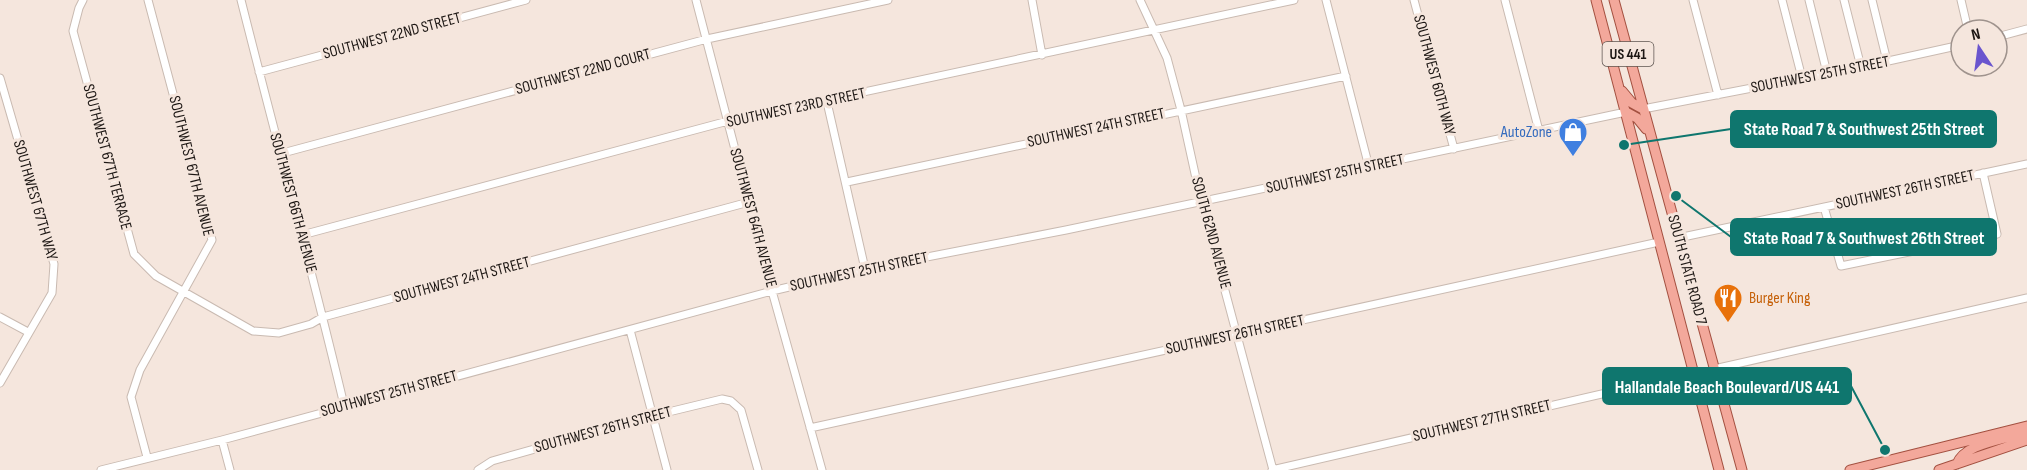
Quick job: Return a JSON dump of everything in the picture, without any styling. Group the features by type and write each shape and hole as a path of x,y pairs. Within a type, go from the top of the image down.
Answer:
{"main road":[{"name":"SOUTH STATE ROAD 7","path":"1596,0 1719,470"},
{"name":"SOUTH STATE ROAD 7","path":"1614,0 1742,470"},
{"path":"1619,87 1632,104 1643,109"},
{"path":"1626,112 1637,118 1649,133"},
{"path":"1850,470 2027,426"},
{"path":"1958,467 1959,458 1970,449 2027,431"},
{"path":"1939,470 1958,467 2027,440"}],"street":[{"name":"SOUTHWEST 67TH TERRACE","path":"83,0 73,31 134,254 156,276 183,290"},
{"name":"SOUTHWEST 67TH AVENUE","path":"147,457 131,397 140,370 212,240 148,0"},
{"name":"SOUTHWEST 66TH AVENUE","path":"241,0 344,405"},
{"name":"SOUTHWEST 22ND STREET","path":"259,72 526,0"},
{"name":"SOUTHWEST 64TH AVENUE","path":"696,0 772,291 822,470"},
{"name":"SOUTHWEST 22ND COURT","path":"279,154 706,39 888,0"},
{"path":"1032,0 1042,55"},
{"name":"SOUTH 62ND AVENUE","path":"1140,0 1167,58 1201,201 1273,470"},
{"name":"SOUTHWEST 23RD STREET","path":"302,235 728,122 1294,0"},
{"path":"1326,0 1370,167"},
{"name":"SOUTHWEST 60TH WAY","path":"1414,0 1454,149"},
{"path":"1505,0 1539,131"},
{"path":"1694,0 1718,95"},
{"path":"1782,0 1802,78"},
{"path":"1809,0 1827,73"},
{"path":"1844,0 1862,67"},
{"path":"1872,0 1887,61"},
{"path":"1961,0 1965,18"},
{"path":"2009,33 2027,29"},
{"name":"SOUTHWEST 25TH STREET","path":"1643,109 1862,67 1949,48"},
{"name":"SOUTHWEST 24TH STREET","path":"846,182 1346,76"},
{"name":"SOUTHWEST 67TH WAY","path":"0,78 54,264 52,293 0,382"},
{"path":"827,102 866,269"},
{"name":"SOUTHWEST 25TH STREET","path":"101,470 222,440 344,405 772,291 866,269 1066,230 1626,112"},
{"name":"SOUTHWEST 26TH STREET","path":"1678,238 2027,165"},
{"path":"1824,207 1841,267 1997,234 1983,173"},
{"name":"SOUTHWEST 24TH STREET","path":"183,290 253,331 279,333 311,324 323,317 749,202"},
{"name":"SOUTHWEST 26TH STREET","path":"810,428 1659,242"},
{"path":"1714,369 2027,298"},
{"path":"0,317 28,332"},
{"path":"630,330 667,470"},
{"name":"SOUTHWEST 27TH STREET","path":"1273,470 1693,373"},
{"name":"SOUTHWEST 26TH STREET","path":"478,470 492,461 652,416 722,399 731,401 741,410 758,470"},
{"path":"222,440 230,470"}],"place":[{"name":"State Road 7 & Southwest 25th Street","path":"1624,145"},
{"name":"AutoZone","path":"1573,158"},
{"name":"State Road 7 & Southwest 26th Street","path":"1676,196"},
{"name":"Burger King","path":"1728,324"},
{"name":"Hallandale Beach Boulevard/US 441","path":"1885,450"}]}
